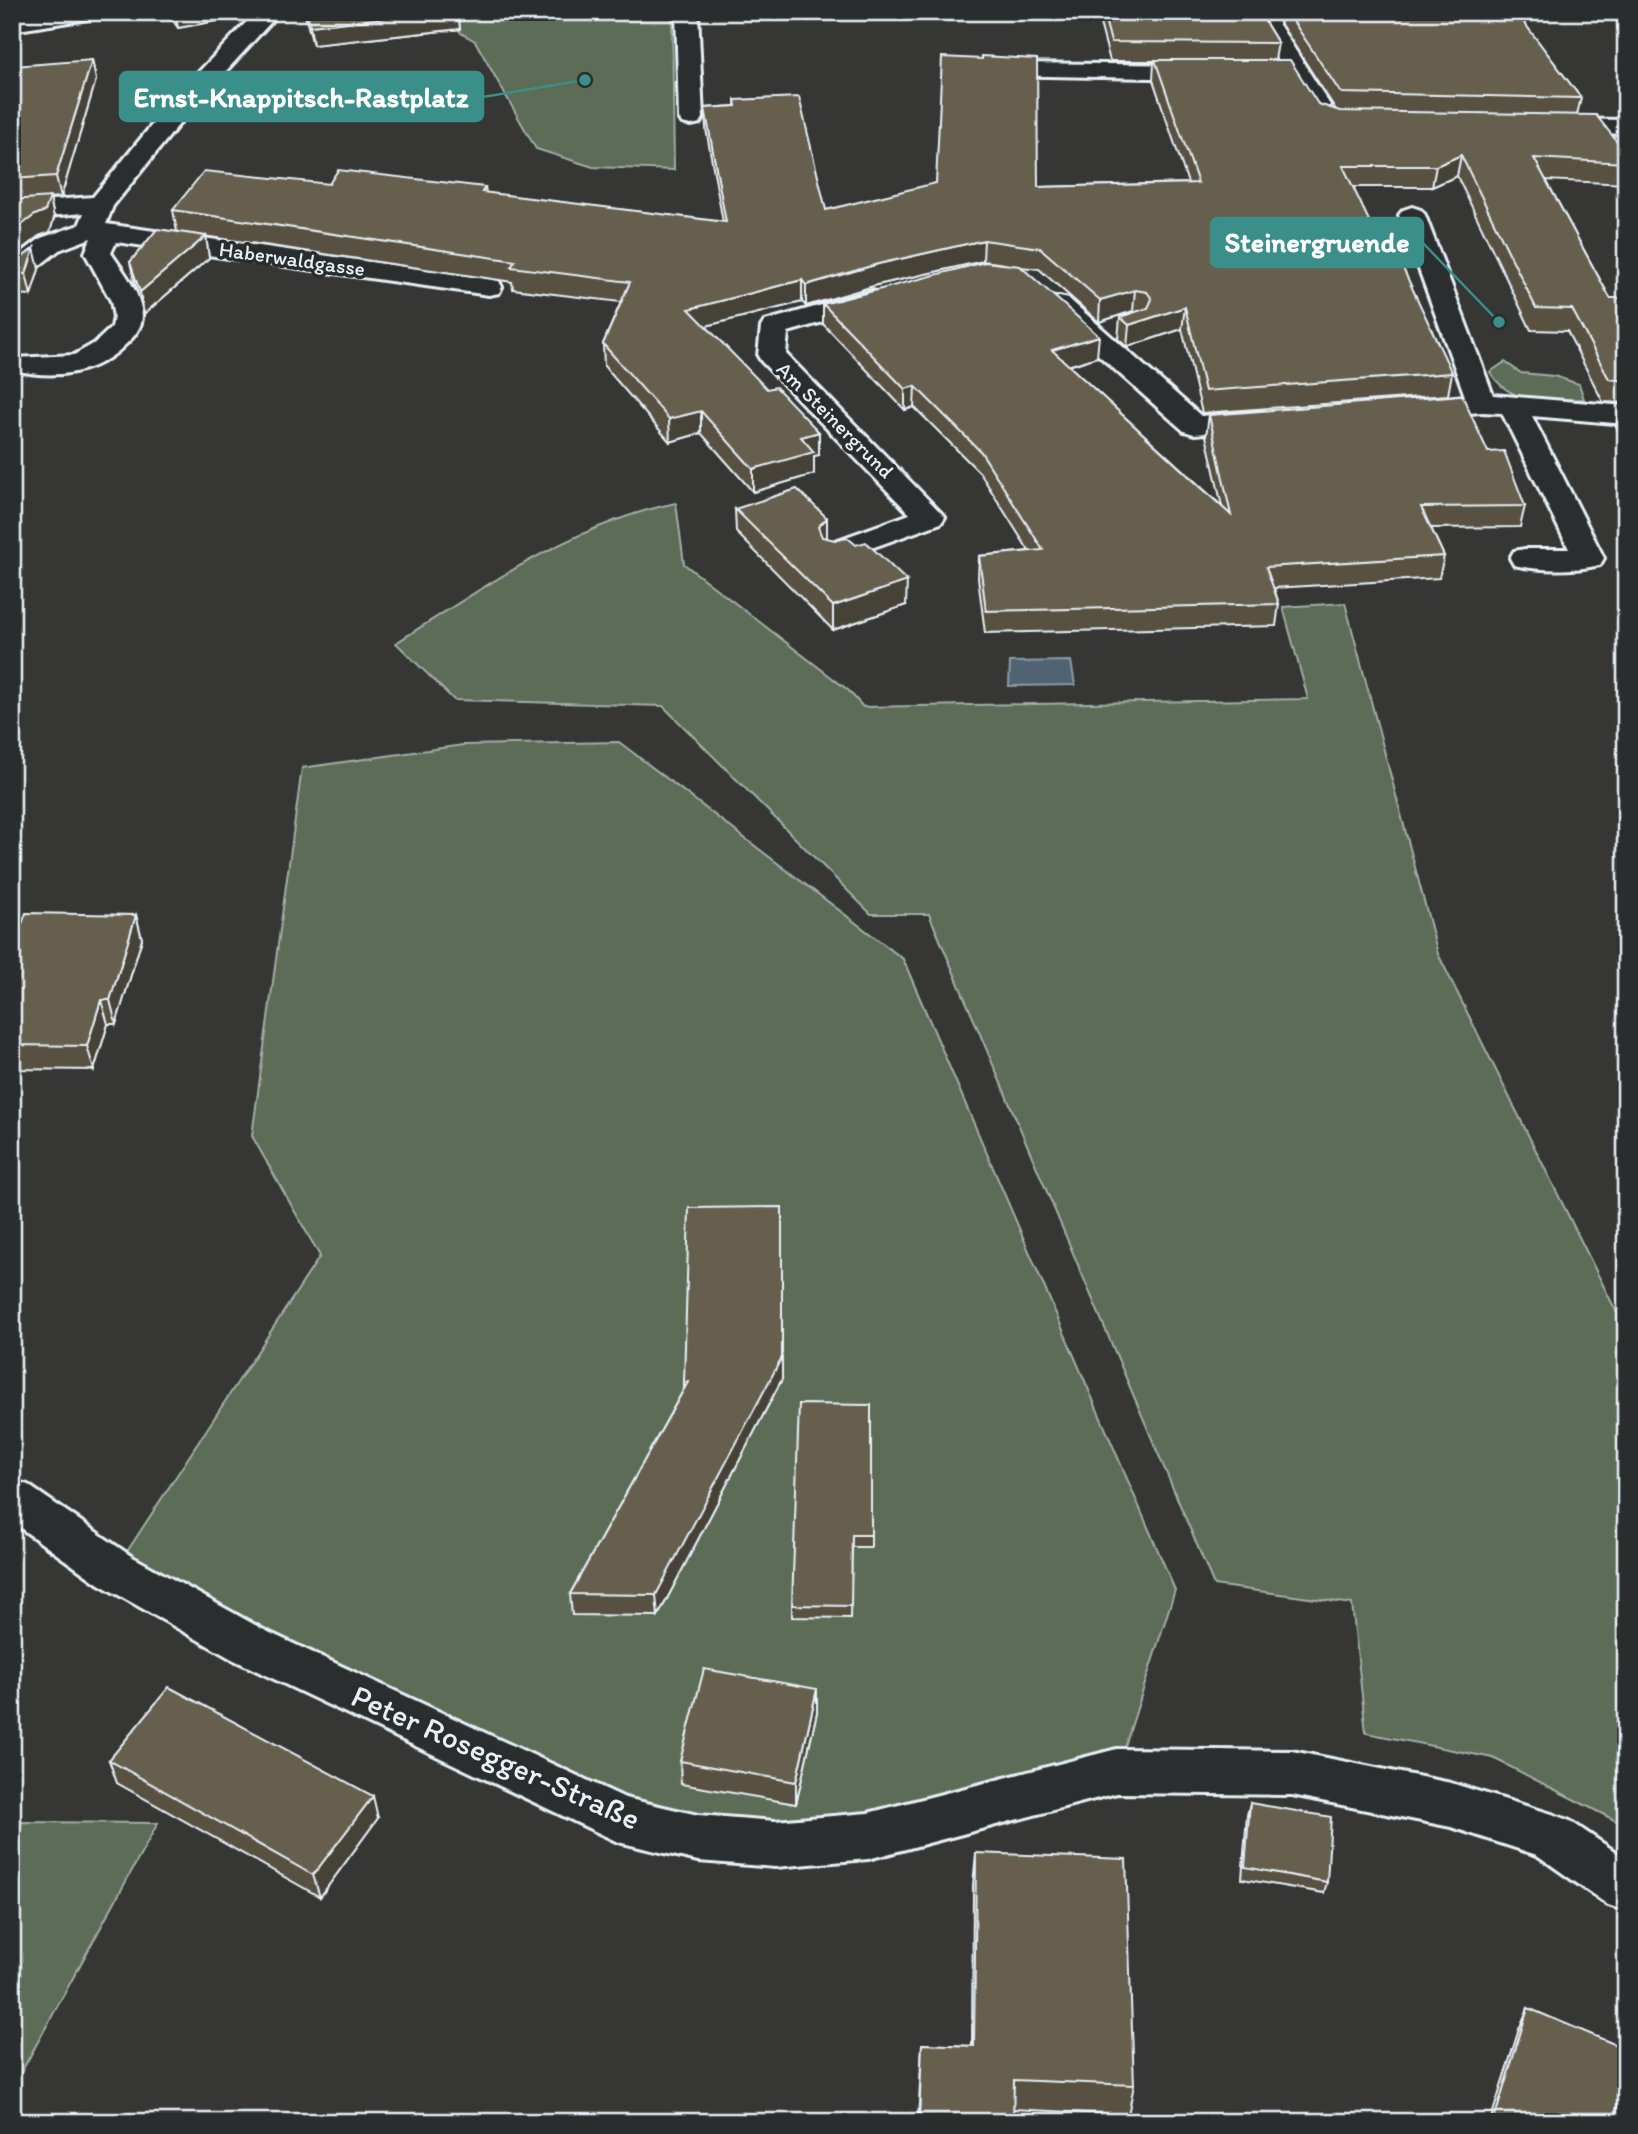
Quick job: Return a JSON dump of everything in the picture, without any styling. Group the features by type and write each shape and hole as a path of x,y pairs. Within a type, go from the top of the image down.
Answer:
{"street":[{"path":"20,19 88,12"},
{"path":"24,364 44,367 78,365 109,346 122,333 129,321 127,308 98,253 102,222 183,103 269,12"},
{"path":"687,12 691,118"},
{"path":"1259,12 1326,118 1337,122"},
{"path":"1007,70 1226,72"},
{"path":"1272,73 1297,71"},
{"path":"1531,126 1626,127"},
{"name":"Haberwaldgasse","path":"12,211 102,222 489,287"},
{"path":"1412,215 1497,403 1589,558 1525,558"},
{"name":"Haberwaldgasse","path":"12,274 51,241 102,222"},
{"path":"1373,255 1427,253"},
{"path":"1038,286 1194,425 1290,417"},
{"name":"Am Steinergrund","path":"835,552 930,516 772,356 775,327 900,291"},
{"path":"1094,336 1124,325"},
{"path":"1386,410 1497,403 1626,415"},
{"name":"Peter Rosegger-Straße","path":"12,1498 115,1570 249,1645 618,1819 698,1838 775,1844 868,1836 1117,1770 1292,1773 1451,1804 1552,1837 1626,1888"}],"green space":[{"path":"447,12 672,12 674,170 593,167 536,149 475,41 461,33"},
{"path":"1505,362 1521,373 1554,376 1579,384 1584,399 1544,401 1509,391 1490,372"},
{"path":"676,503 684,564 848,690 863,707 1308,699 1283,607 1345,603 1438,954 1626,1331 1626,1826 1493,1758 1366,1733 1352,1604 1214,1585 929,914 871,914 663,706 454,700 396,643 496,580 565,542 638,513"},
{"path":"619,742 903,959 1175,1590 1117,1771 775,1844 618,1819 115,1570 320,1256 252,1136 302,768 463,745"},
{"path":"12,1822 158,1823 12,2089"}],"water":[{"path":"1071,661 1075,685 1009,686 1010,662"}],"building":[{"path":"307,12 441,12 310,26"},
{"path":"1103,12 1259,12 1278,43 1111,42"},
{"path":"1287,12 1516,12 1581,98 1343,93"},
{"path":"982,56 1037,59 1038,187 1198,183 1155,60 1290,60 1318,104 1340,111 1596,115 1626,153 1626,163 1534,158 1610,298 1626,298 1626,381 1609,379 1572,309 1536,308 1461,155 1436,166 1343,166 1371,225 1365,226 1361,235 1367,242 1379,244 1388,262 1400,262 1452,373 1205,391 1185,307 1129,325 1120,317 1148,308 1152,299 1147,292 1135,290 1100,300 1040,248 984,240 878,264 806,285 802,280 689,309 767,389 776,387 819,432 801,437 814,452 753,469 701,411 669,419 603,344 630,282 511,267 515,261 173,210 204,171 329,184 338,170 485,187 482,192 726,222 705,108 736,106 735,100 799,97 826,210 936,183 942,57 982,59"},
{"path":"92,60 56,176 12,179 14,66"},
{"path":"50,197 45,211 12,232 12,200"},
{"path":"157,229 206,236 140,292 130,262"},
{"path":"34,248 26,274 12,273 12,262"},
{"path":"985,262 1020,266 1099,336 1052,350 1231,515 1209,415 1462,395 1488,452 1504,451 1525,506 1421,507 1444,556 1266,567 1279,604 986,611 979,556 1043,550 981,452 915,386 905,389 823,304"},
{"path":"797,489 827,518 818,527 822,537 835,540 848,538 856,545 866,542 907,581 833,606 735,509"},
{"path":"26,913 136,915 110,1000 101,1000 87,1046 12,1045 12,951"},
{"path":"782,1207 782,1357 656,1595 570,1594 688,1382 684,1382 689,1208"},
{"path":"799,1404 871,1405 871,1535 852,1535 851,1606 792,1605"},
{"path":"704,1669 817,1689 796,1782 680,1761"},
{"path":"169,1687 373,1796 313,1875 109,1760"},
{"path":"1250,1803 1331,1817 1327,1882 1245,1867"},
{"path":"976,1853 1126,1859 1134,2085 1014,2080 1013,2122 919,2122 922,2044 974,2046"},
{"path":"1528,2008 1626,2049 1626,2074 1613,2122 1494,2120"}],"place":[{"name":"Ernst-Knappitsch-Rastplatz","path":"585,80"},
{"name":"Steinergruende","path":"1499,322"}]}
